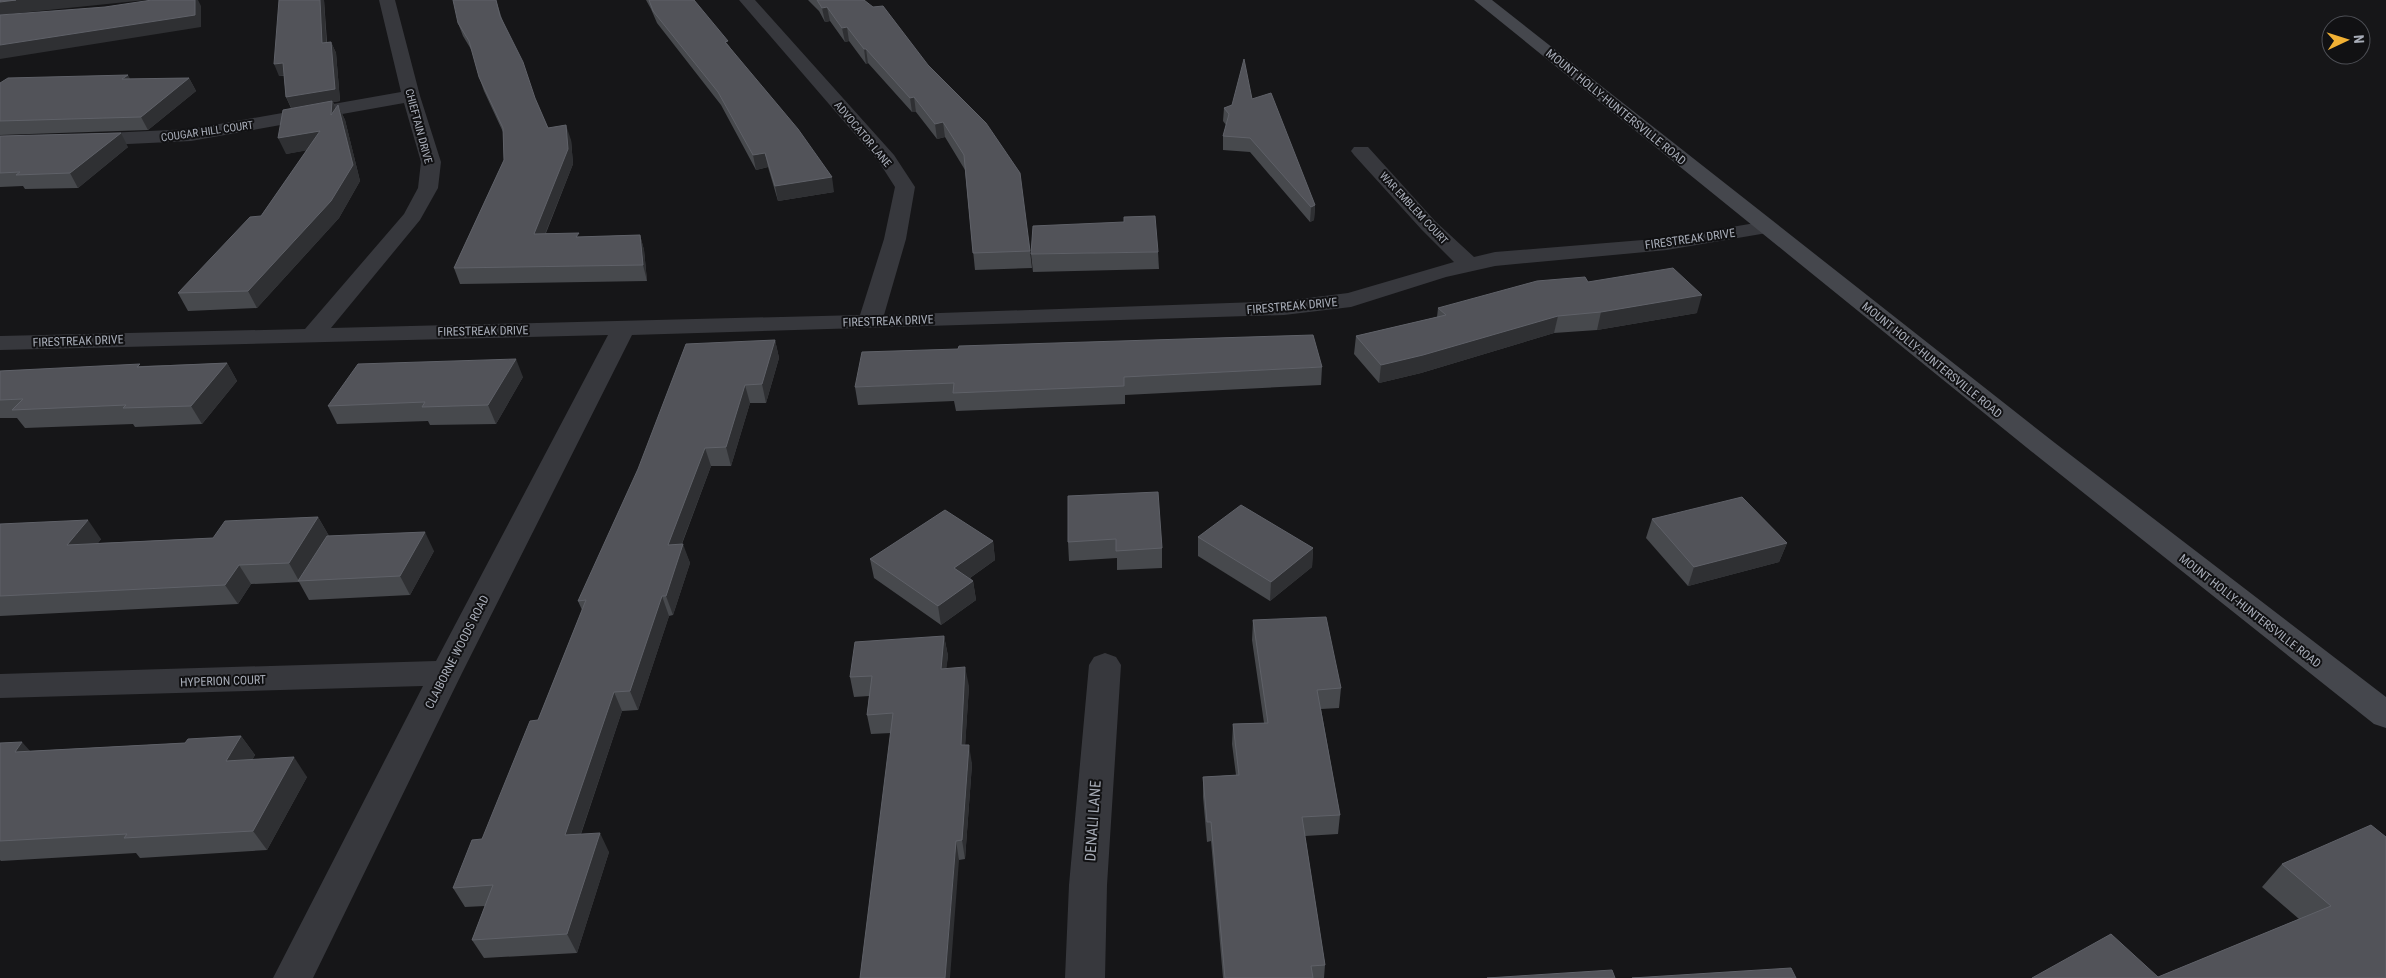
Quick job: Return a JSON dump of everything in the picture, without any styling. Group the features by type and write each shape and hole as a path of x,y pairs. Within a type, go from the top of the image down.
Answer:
{"main road":[{"name":"MOUNT HOLLY-HUNTERSVILLE ROAD","path":"1482,0 2210,580 2386,715"}],"street":[{"name":"CHIEFTAIN DRIVE","path":"313,334 413,216 428,188 430,162 387,0"},
{"name":"ADVOCATOR LANE","path":"747,0 887,159 905,187 895,239 870,322"},
{"name":"COUGAR HILL COURT","path":"66,141 191,135 411,96"},
{"name":"WAR EMBLEM COURT","path":"1361,150 1429,226 1468,264"},
{"name":"FIRESTREAK DRIVE","path":"0,343 1116,315 1321,305 1351,300 1468,264 1524,256 1667,244 1767,227"},
{"name":"CLAIBORNE WOODS ROAD","path":"292,978 446,673 624,328"},
{"name":"DENALI LANE","path":"1085,978 1088,885 1105,665"},
{"name":"HYPERION COURT","path":"0,686 446,673"}],"building":[{"path":"0,0 16,0 0,2"},
{"path":"152,0 195,0 195,15 0,45 0,15 105,7"},
{"path":"279,0 320,0 322,43 331,42 335,89 286,97 283,63 274,64"},
{"path":"453,0 496,0 500,16 523,62 535,98 548,128 566,125 568,149 534,234 579,233 576,237 640,235 643,265 454,268 504,160 503,128 479,77 469,41 458,23"},
{"path":"649,0 694,0 728,41 725,42 798,129 832,177 775,186 765,153 753,155 718,92 653,11"},
{"path":"817,0 864,0 873,7 883,6 928,65 986,123 1020,173 1030,251 973,253 964,155 943,122 935,124 914,97 910,98 864,49 847,27 842,28 827,7 822,8"},
{"path":"1244,59 1252,99 1271,93 1315,205 1311,207 1250,138 1223,136 1229,114 1224,108 1232,105"},
{"path":"128,75 122,79 189,78 141,117 0,121 0,83 8,78"},
{"path":"332,101 331,115 338,105 353,165 331,201 248,291 178,293 250,217 261,216 320,131 278,138 283,110"},
{"path":"121,133 70,173 16,175 20,172 0,173 0,136"},
{"path":"1155,216 1158,252 1031,254 1033,226 1124,222 1124,217"},
{"path":"1673,268 1702,295 1601,312 1558,316 1423,355 1381,365 1356,336 1446,315 1438,308 1537,281 1585,277 1588,282"},
{"path":"1313,335 1322,367 1124,377 1124,386 953,393 954,383 855,387 862,352 958,349 959,346"},
{"path":"775,340 762,384 745,385 726,447 705,448 668,545 683,544 666,596 662,596 630,691 614,692 565,835 600,833 567,934 472,940 493,885 453,888 472,840 482,839 530,721 538,720 586,600 578,601 638,469 686,344"},
{"path":"516,359 488,405 422,407 425,402 328,406 358,364"},
{"path":"227,363 191,406 123,408 126,405 12,410 23,399 0,400 0,371 140,364 137,367"},
{"path":"1158,492 1162,548 1116,551 1116,539 1068,542 1068,496"},
{"path":"1742,497 1787,543 1694,567 1652,519"},
{"path":"1241,505 1313,548 1271,582 1198,537"},
{"path":"945,510 993,541 954,568 973,581 938,606 870,559"},
{"path":"318,517 289,563 239,565 225,585 0,596 0,524 88,520 67,545 213,538 225,521"},
{"path":"425,532 400,576 298,581 327,536"},
{"path":"1326,617 1341,688 1317,690 1340,815 1302,817 1325,965 1311,966 1313,978 1225,978 1211,822 1207,822 1203,777 1239,775 1233,724 1268,723 1253,620"},
{"path":"944,636 941,669 965,667 961,745 969,745 962,840 956,841 945,978 860,978 893,713 867,715 872,676 850,677 855,642"},
{"path":"241,736 226,761 294,757 253,831 124,838 127,834 0,841 0,743 22,742 15,752 185,743 188,739"},
{"path":"2371,825 2386,837 2386,978 2032,978 2111,934 2158,977 2331,906 2282,864"},
{"path":"1791,968 1796,978 1632,978"},
{"path":"1612,970 1615,978 1487,978"}]}
